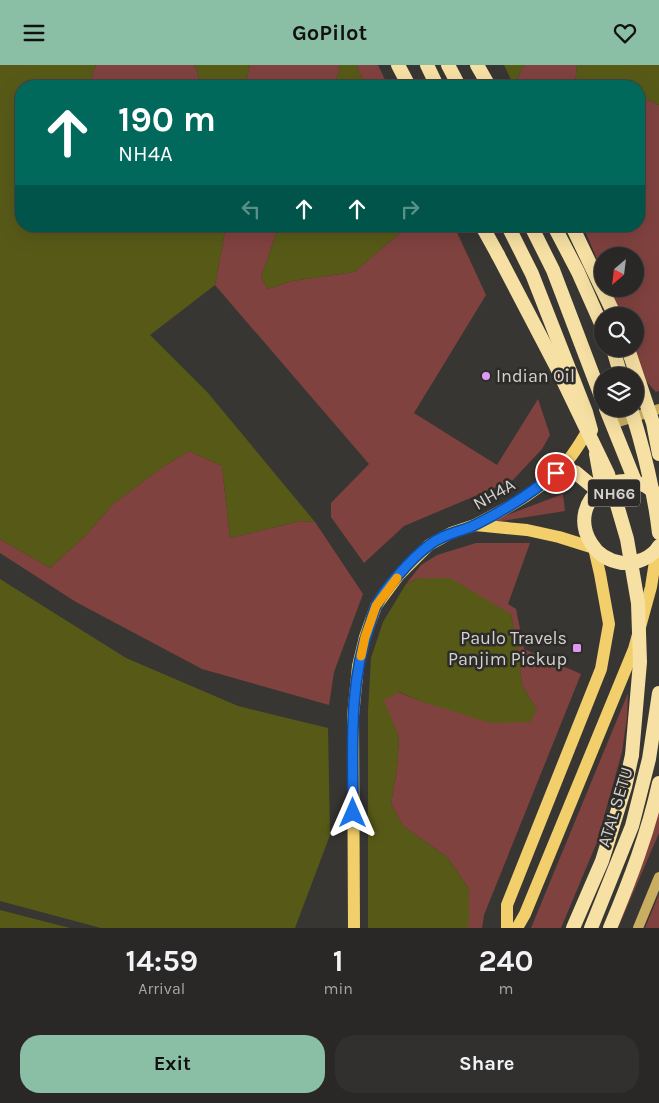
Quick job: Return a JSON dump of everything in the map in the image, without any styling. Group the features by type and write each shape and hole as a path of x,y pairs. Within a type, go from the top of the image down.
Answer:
{"highway":[{"path":"398,65 406,80"},
{"path":"427,65 434,80"},
{"path":"448,65 456,80"},
{"path":"478,65 486,80"},
{"name":"ATAL SETU","path":"485,232 556,366 608,474 627,539 638,603 640,662 632,755 602,861 573,928"},
{"path":"511,232 532,274 578,391 590,427 600,489"},
{"path":"534,232 553,271 594,378"},
{"path":"557,232 594,308"},
{"path":"575,232 611,307"},
{"path":"631,357 653,423 659,454"},
{"path":"609,417 635,481"},
{"name":"NH66","path":"634,417 643,446 659,533"},
{"path":"556,473 576,472 600,489"},
{"path":"656,494 645,485 635,481 618,481 600,489 590,501 585,513 584,525 594,548 603,556 614,561 625,563 637,562 648,557 658,548"},
{"name":"ATAL SETU","path":"591,928 632,826 649,759 659,693"},
{"path":"610,928 638,858 651,819 659,783"}],"main road":[{"path":"612,425 659,409"},
{"name":"NH4A","path":"475,525 512,506 556,473 570,459 590,427"},
{"path":"656,494 653,462 659,447"},
{"path":"354,928 353,716 358,666 365,637 376,606 399,575 428,545 451,533 475,525 527,529 594,548 609,624 601,669 507,905 507,928"},
{"path":"517,928 525,914 634,649 651,587 658,548"},
{"path":"638,928 659,877"}],"shaded area":[{"path":"0,65 96,65 90,80 15,80 15,232 225,232 215,285 150,335 208,393 315,522 300,521 230,538 222,466 189,451 161,468 113,504 85,536 50,568 0,539"},
{"path":"96,65 195,65 199,80 90,80"},
{"path":"195,65 250,65 246,80 199,80"},
{"path":"250,65 339,65 340,68 336,80 246,80"},
{"path":"339,65 356,65 363,80 336,80 340,68"},
{"path":"356,65 378,65 385,80 363,80"},
{"path":"504,65 524,65 517,80 511,80"},
{"path":"524,65 577,65 575,80 517,80"},
{"path":"577,65 659,65 659,105 645,99 645,80 575,80"},
{"path":"645,99 659,105 659,391 656,392 644,379 644,367 640,367 637,357 644,357 644,307 616,307 612,297 644,297 644,247 594,247 594,252 586,232 645,232"},
{"path":"225,232 277,232 261,277 268,289 292,281 354,272 401,232 457,232 486,295 414,413 497,465 538,399 550,435 542,449 513,480 404,526 364,563 331,517 331,503 369,464 215,285"},
{"path":"277,232 401,232 354,272 292,281 268,289 261,277"},
{"path":"189,451 222,466 230,538 300,521 315,522 363,594 334,672 329,705 202,669 76,602 0,553 0,539 50,568 85,536 113,504 161,468"},
{"path":"563,494 565,511 483,524"},
{"path":"476,543 530,543 508,604 516,609 524,649 581,674 484,915 482,928 467,928 469,889 447,857 403,826 391,804 397,768 399,737 383,700 398,692 420,701 446,708 537,710 522,685 518,649 511,614 419,578 406,584 421,565 437,555"},
{"path":"419,578 450,578 511,614 518,649 522,685 537,710 530,722 490,723 420,701 399,692 384,700 399,737 397,768 391,804 403,826 447,857 469,889 469,923 467,928 368,928 368,711 371,658 383,622 406,584"},
{"path":"0,579 126,658 238,706 328,728 330,835 295,928 101,928 0,901"},
{"path":"628,693 622,752 597,842 561,928 531,928"},
{"path":"659,810 659,833 618,928 611,928"},
{"path":"659,894 659,928 645,928"},
{"path":"0,910 70,928 0,928"}],"slow traffic":[{"path":"361,656 365,637 376,606 397,578"}],"place":[{"name":"Indian Oil","path":"486,376"},
{"name":"Paulo Travels Panjim Pickup","path":"577,648"}],"route":[{"path":"353,813 353,716 358,666 365,637 376,606 399,575 428,545 451,533 475,525 512,506 556,473"}]}
